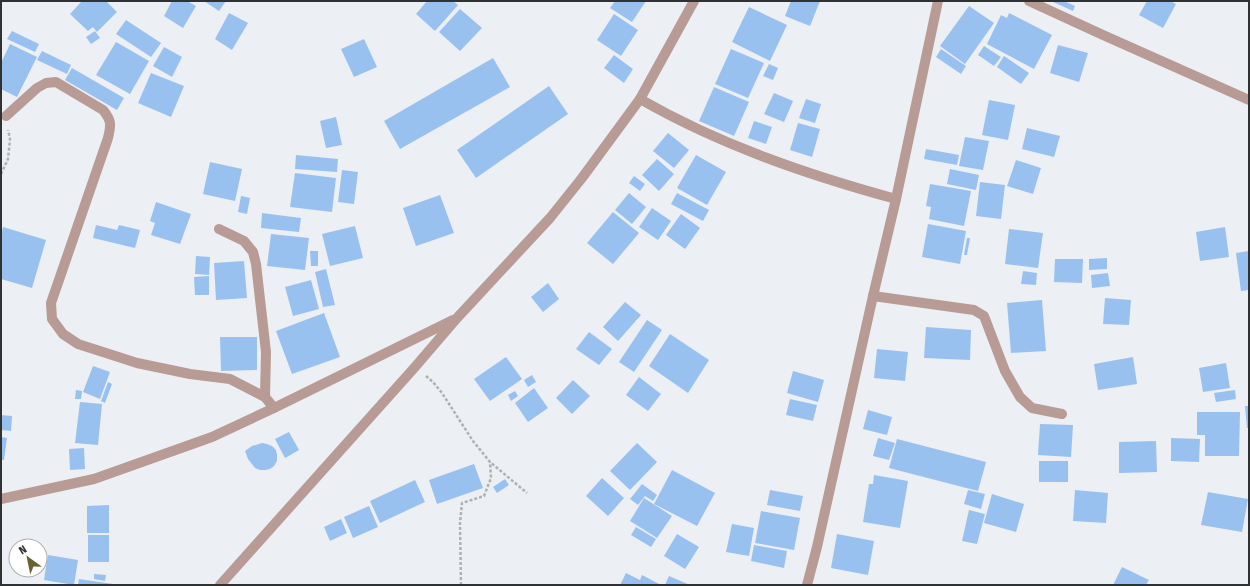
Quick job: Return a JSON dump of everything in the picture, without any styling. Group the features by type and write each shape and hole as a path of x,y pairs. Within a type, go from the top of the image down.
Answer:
{"street":[{"path":"220,585 457,318 550,218 582,178 640,99 694,1"},
{"path":"807,585 896,199 938,1"},
{"path":"1028,1 1103,36 1249,100"},
{"path":"6,116 37,88 46,83 56,82 103,110 108,116 111,124 108,138 50,303 52,319 63,334 78,344 137,363 190,374 230,379 265,397 274,408"},
{"path":"640,99 667,114 774,161 842,184 896,199"},
{"path":"218,229 244,240 253,252 256,264 266,352 265,397"},
{"path":"873,296 974,310 984,316 1005,371 1020,397 1032,408 1062,414"},
{"path":"1,499 94,479 212,437 457,318"}],"path":[{"path":"1,174 8,159 10,139 6,116"},
{"path":"415,367 433,382 442,393 473,441 490,462 527,493"},
{"path":"461,585 460,523 462,503 484,496 491,478 490,462"}],"building":[{"path":"82,1 106,1 117,12 97,32 93,27 88,31 70,14"},
{"path":"172,1 187,1 196,6 183,28 164,16"},
{"path":"204,1 226,1 219,11"},
{"path":"427,1 453,1 458,5 435,31 416,14"},
{"path":"615,1 646,1 632,22 610,8"},
{"path":"791,1 820,1 810,26 785,16"},
{"path":"1051,1 1064,1 1075,6 1073,11"},
{"path":"1147,1 1170,1 1176,4 1163,28 1139,15"},
{"path":"969,6 994,23 965,64 940,46"},
{"path":"749,7 787,25 770,61 732,42"},
{"path":"460,9 482,28 460,51 439,32"},
{"path":"229,13 248,23 232,50 215,39"},
{"path":"1009,13 1052,35 1034,69 987,44 1001,15 1007,18"},
{"path":"614,14 638,30 621,56 597,40"},
{"path":"126,20 161,43 151,57 116,34"},
{"path":"12,31 39,44 35,52 7,39"},
{"path":"95,31 100,38 91,44 86,37"},
{"path":"364,39 377,67 354,77 341,49"},
{"path":"116,42 149,61 130,94 96,75"},
{"path":"10,44 37,57 17,97 1,89 1,63"},
{"path":"1058,45 1088,53 1079,82 1050,73"},
{"path":"984,46 1001,57 994,66 978,55"},
{"path":"164,47 182,57 172,77 153,66"},
{"path":"731,49 764,63 748,98 715,84"},
{"path":"941,49 966,66 961,74 936,57"},
{"path":"42,51 71,65 67,74 37,60"},
{"path":"614,55 633,69 624,83 604,68"},
{"path":"1004,56 1029,73 1021,84 997,67"},
{"path":"493,58 510,87 400,149 384,121"},
{"path":"769,64 778,68 773,80 763,76"},
{"path":"72,68 124,98 117,110 65,80"},
{"path":"151,73 184,86 171,117 138,103"},
{"path":"549,86 568,114 476,178 457,150"},
{"path":"714,87 749,102 734,136 699,121"},
{"path":"774,93 793,101 784,122 764,114"},
{"path":"806,99 821,104 815,123 799,118"},
{"path":"989,100 1015,105 1008,140 982,135"},
{"path":"336,117 342,145 326,148 320,121"},
{"path":"754,121 772,127 766,144 748,138"},
{"path":"798,123 820,129 812,157 790,150"},
{"path":"1027,128 1060,136 1054,157 1022,149"},
{"path":"668,133 689,150 674,168 653,151"},
{"path":"965,137 989,141 983,170 959,166"},
{"path":"926,149 959,155 957,165 924,159"},
{"path":"296,155 338,159 337,172 295,169"},
{"path":"696,155 726,172 707,205 677,188"},
{"path":"657,159 674,174 659,191 642,175"},
{"path":"1016,160 1041,168 1033,194 1007,186"},
{"path":"210,162 242,169 235,201 203,194"},
{"path":"950,169 979,175 976,190 947,184"},
{"path":"342,170 358,172 354,204 338,202"},
{"path":"295,173 336,178 332,212 290,207"},
{"path":"634,176 645,184 640,191 629,183"},
{"path":"980,182 1005,185 1001,219 976,216"},
{"path":"930,184 971,191 964,226 929,219 931,207 926,206"},
{"path":"629,193 646,207 632,224 615,210"},
{"path":"677,193 709,210 703,221 671,204"},
{"path":"440,195 454,233 416,246 403,208"},
{"path":"241,196 250,198 247,214 238,212"},
{"path":"156,202 191,214 180,244 151,235 155,223 150,221"},
{"path":"652,208 671,221 658,240 639,227"},
{"path":"613,212 639,233 613,264 587,243"},
{"path":"262,213 301,218 299,232 261,228"},
{"path":"681,214 700,228 685,249 666,235"},
{"path":"928,224 966,231 960,264 922,257"},
{"path":"96,225 117,230 119,225 140,230 135,248 93,238"},
{"path":"355,226 363,258 330,266 322,234"},
{"path":"3,227 46,240 32,288 1,279 1,236"},
{"path":"1225,227 1229,257 1200,261 1196,232"},
{"path":"1009,229 1043,233 1038,268 1005,264"},
{"path":"271,234 309,238 305,270 267,266"},
{"path":"967,238 970,238 967,255 964,255"},
{"path":"310,251 318,251 318,266 311,266"},
{"path":"1249,251 1249,290 1241,291 1236,253"},
{"path":"196,256 210,257 209,275 195,274"},
{"path":"1107,258 1107,269 1089,270 1089,259"},
{"path":"1055,259 1083,259 1082,283 1054,282"},
{"path":"244,261 247,298 216,300 214,263"},
{"path":"326,269 335,305 323,307 315,272"},
{"path":"1023,271 1037,273 1036,285 1021,284"},
{"path":"1108,273 1110,286 1092,288 1091,275"},
{"path":"209,276 209,295 195,295 194,277"},
{"path":"311,280 319,309 293,316 285,287"},
{"path":"548,283 559,299 543,312 531,297"},
{"path":"1105,298 1131,300 1129,325 1103,324"},
{"path":"1042,300 1046,351 1011,353 1007,303"},
{"path":"625,302 641,315 618,341 603,327"},
{"path":"324,313 340,357 292,374 276,331"},
{"path":"647,320 662,330 634,372 619,362"},
{"path":"926,327 971,330 970,360 924,358"},
{"path":"589,332 612,349 599,365 576,349"},
{"path":"670,334 709,360 688,393 649,366"},
{"path":"220,337 257,337 257,370 221,371"},
{"path":"877,349 908,352 905,381 874,378"},
{"path":"506,357 522,379 490,401 474,379"},
{"path":"1133,357 1137,384 1098,390 1094,364"},
{"path":"1226,363 1230,388 1203,392 1199,368"},
{"path":"93,366 110,372 100,399 83,392"},
{"path":"793,371 824,380 818,402 787,393"},
{"path":"532,375 536,382 528,387 524,380"},
{"path":"639,377 661,394 648,411 626,395"},
{"path":"573,380 590,396 572,414 556,398"},
{"path":"108,382 112,384 105,403 101,401"},
{"path":"534,388 548,408 528,422 515,403"},
{"path":"76,390 82,391 81,399 75,399"},
{"path":"1235,390 1236,399 1216,402 1214,393"},
{"path":"515,391 518,396 511,401 508,395"},
{"path":"790,399 817,405 813,421 786,415"},
{"path":"80,402 102,404 98,445 75,443"},
{"path":"1245,406 1249,406 1249,428 1247,428"},
{"path":"868,410 892,417 887,435 863,429"},
{"path":"1197,412 1240,412 1239,456 1205,456 1205,435 1197,435"},
{"path":"1,415 12,416 11,431 1,430"},
{"path":"1040,424 1073,425 1071,457 1038,455"},
{"path":"289,432 299,450 285,458 275,439"},
{"path":"1,437 7,438 4,460 1,460"},
{"path":"878,438 895,443 889,460 873,456"},
{"path":"1171,438 1200,439 1199,462 1171,461"},
{"path":"897,439 986,462 978,491 889,468"},
{"path":"1156,441 1157,472 1119,473 1119,442"},
{"path":"262,443 272,446 276,450 277,461 270,469 260,470 255,468 248,459 245,451 252,446"},
{"path":"637,443 657,462 630,490 610,471"},
{"path":"84,448 85,469 70,470 69,449"},
{"path":"1039,461 1068,461 1068,482 1039,482"},
{"path":"474,464 483,488 437,504 429,480"},
{"path":"672,470 715,493 697,526 654,504"},
{"path":"874,475 908,481 900,528 863,522 869,484 873,484"},
{"path":"602,478 624,498 608,516 586,496"},
{"path":"505,479 509,485 497,493 493,487"},
{"path":"415,480 425,502 380,523 370,501"},
{"path":"642,484 657,495 653,501 645,496 638,505 630,499"},
{"path":"770,490 803,496 800,511 767,505"},
{"path":"968,490 985,494 981,509 964,504"},
{"path":"1075,490 1108,493 1106,523 1073,521"},
{"path":"1208,492 1248,499 1242,532 1201,525"},
{"path":"992,494 1024,504 1016,532 984,523"},
{"path":"644,498 672,516 657,538 630,521"},
{"path":"109,505 109,533 87,533 87,506"},
{"path":"369,506 378,527 353,538 344,517"},
{"path":"969,510 985,514 977,544 962,541"},
{"path":"761,511 800,518 794,550 755,543"},
{"path":"341,519 347,533 330,541 324,527"},
{"path":"732,524 754,528 749,556 726,552"},
{"path":"636,527 656,539 651,547 631,535"},
{"path":"677,534 699,547 685,569 664,556"},
{"path":"837,534 874,541 868,575 831,568"},
{"path":"88,535 109,535 109,562 88,562"},
{"path":"754,545 787,551 784,568 751,561"},
{"path":"48,555 78,560 74,585 44,580 44,578 48,578"},
{"path":"1122,567 1149,580 1146,585 1113,585"},
{"path":"626,573 640,580 642,575 661,585 620,585"},
{"path":"94,574 106,575 105,581 94,579"},
{"path":"669,576 690,585 665,585"},
{"path":"79,579 113,584 113,585 78,585"}]}
